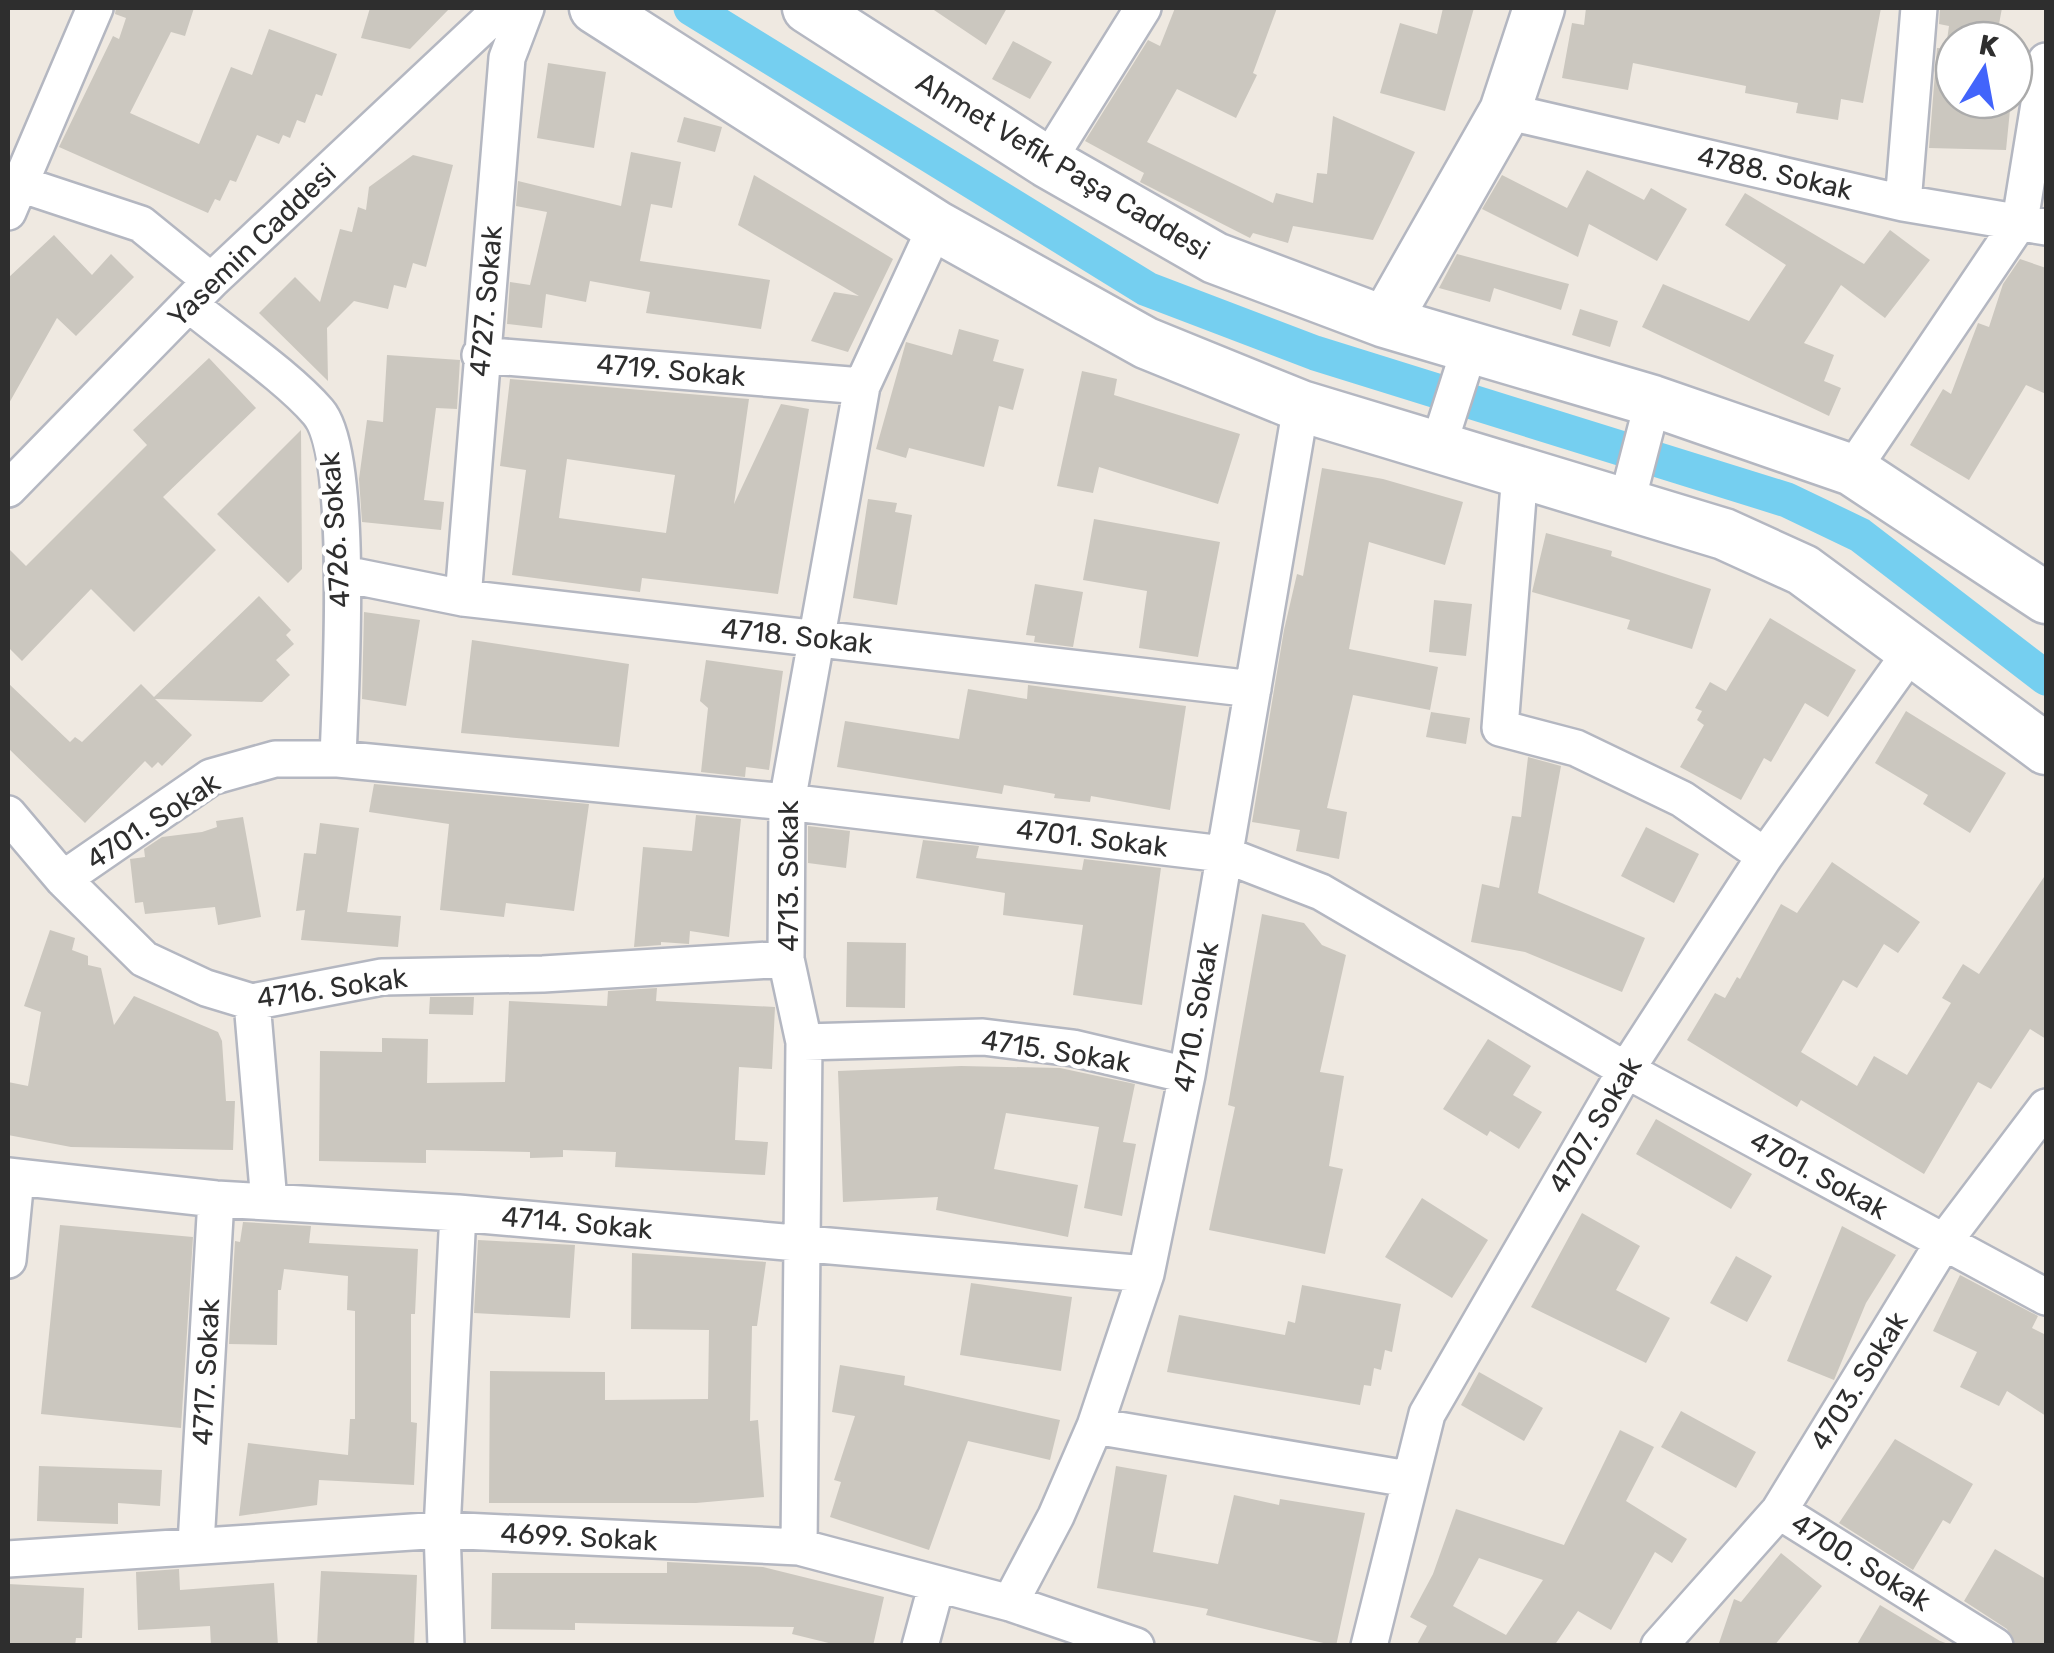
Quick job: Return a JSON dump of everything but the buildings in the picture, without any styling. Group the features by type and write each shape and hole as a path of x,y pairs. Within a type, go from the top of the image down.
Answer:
{"street":[{"path":"12,192 95,8"},
{"name":"Yasemin Caddesi","path":"8,488 200,292 502,8"},
{"name":"4727. Sokak","path":"463,598 507,58 526,8"},
{"path":"595,8 936,226 1146,343 1301,406 1442,434 1520,472 1630,489 1803,570 2046,749"},
{"name":"Ahmet Vefik Paşa Caddesi","path":"808,8 1047,162 1215,258 1385,322 1465,364 1648,418 1852,470 2046,598"},
{"path":"1047,162 1142,8"},
{"path":"1385,322 1505,111 1539,8"},
{"path":"1903,202 1919,8"},
{"path":"1852,470 2033,224 2046,62"},
{"name":"4788. Sokak","path":"1505,111 1903,202 2033,224"},
{"name":"4726. Sokak","path":"12,192 141,224 200,292 320,414 335,459 344,574 338,759"},
{"name":"4713. Sokak","path":"799,1547 804,1042 786,959 786,802 862,386 936,226"},
{"name":"4719. Sokak","path":"480,355 862,386"},
{"path":"1442,434 1465,364"},
{"name":"4710. Sokak","path":"1010,1603 1056,1516 1095,1426 1146,1274 1187,1075 1301,406"},
{"path":"1630,489 1648,418"},
{"path":"1520,472 1500,728 1576,748 1682,799 1765,856"},
{"name":"4718. Sokak","path":"344,574 463,598 1253,689"},
{"name":"4707. Sokak","path":"1369,1646 1427,1414 1626,1070 1765,856 1913,649"},
{"name":"4701. Sokak","path":"63,880 211,777 275,758 338,759 786,802 1223,854 1320,892 1626,1070 2046,1297"},
{"name":"4716. Sokak","path":"8,814 63,880 144,959 206,988 252,1002 382,976 543,974 786,959"},
{"path":"252,1002 269,1202"},
{"name":"4715. Sokak","path":"804,1042 983,1037 1073,1048 1187,1075"},
{"name":"4703. Sokak","path":"1659,1646 1778,1511 1943,1243 2046,1106"},
{"path":"8,1260 12,1177"},
{"name":"4714. Sokak","path":"12,1177 216,1199 458,1213 1146,1274"},
{"name":"4717. Sokak","path":"196,1544 216,1199"},
{"path":"446,1646 442,1530 458,1213"},
{"path":"1095,1426 1408,1480"},
{"name":"4700. Sokak","path":"1778,1511 1995,1646"},
{"name":"4699. Sokak","path":"8,1559 442,1530 799,1547 936,1587 1010,1603 1136,1646"},
{"path":"920,1646 936,1587"}],"waterway":[{"path":"691,8 1147,289 1315,353 1787,500 1860,535 2046,678"}]}
